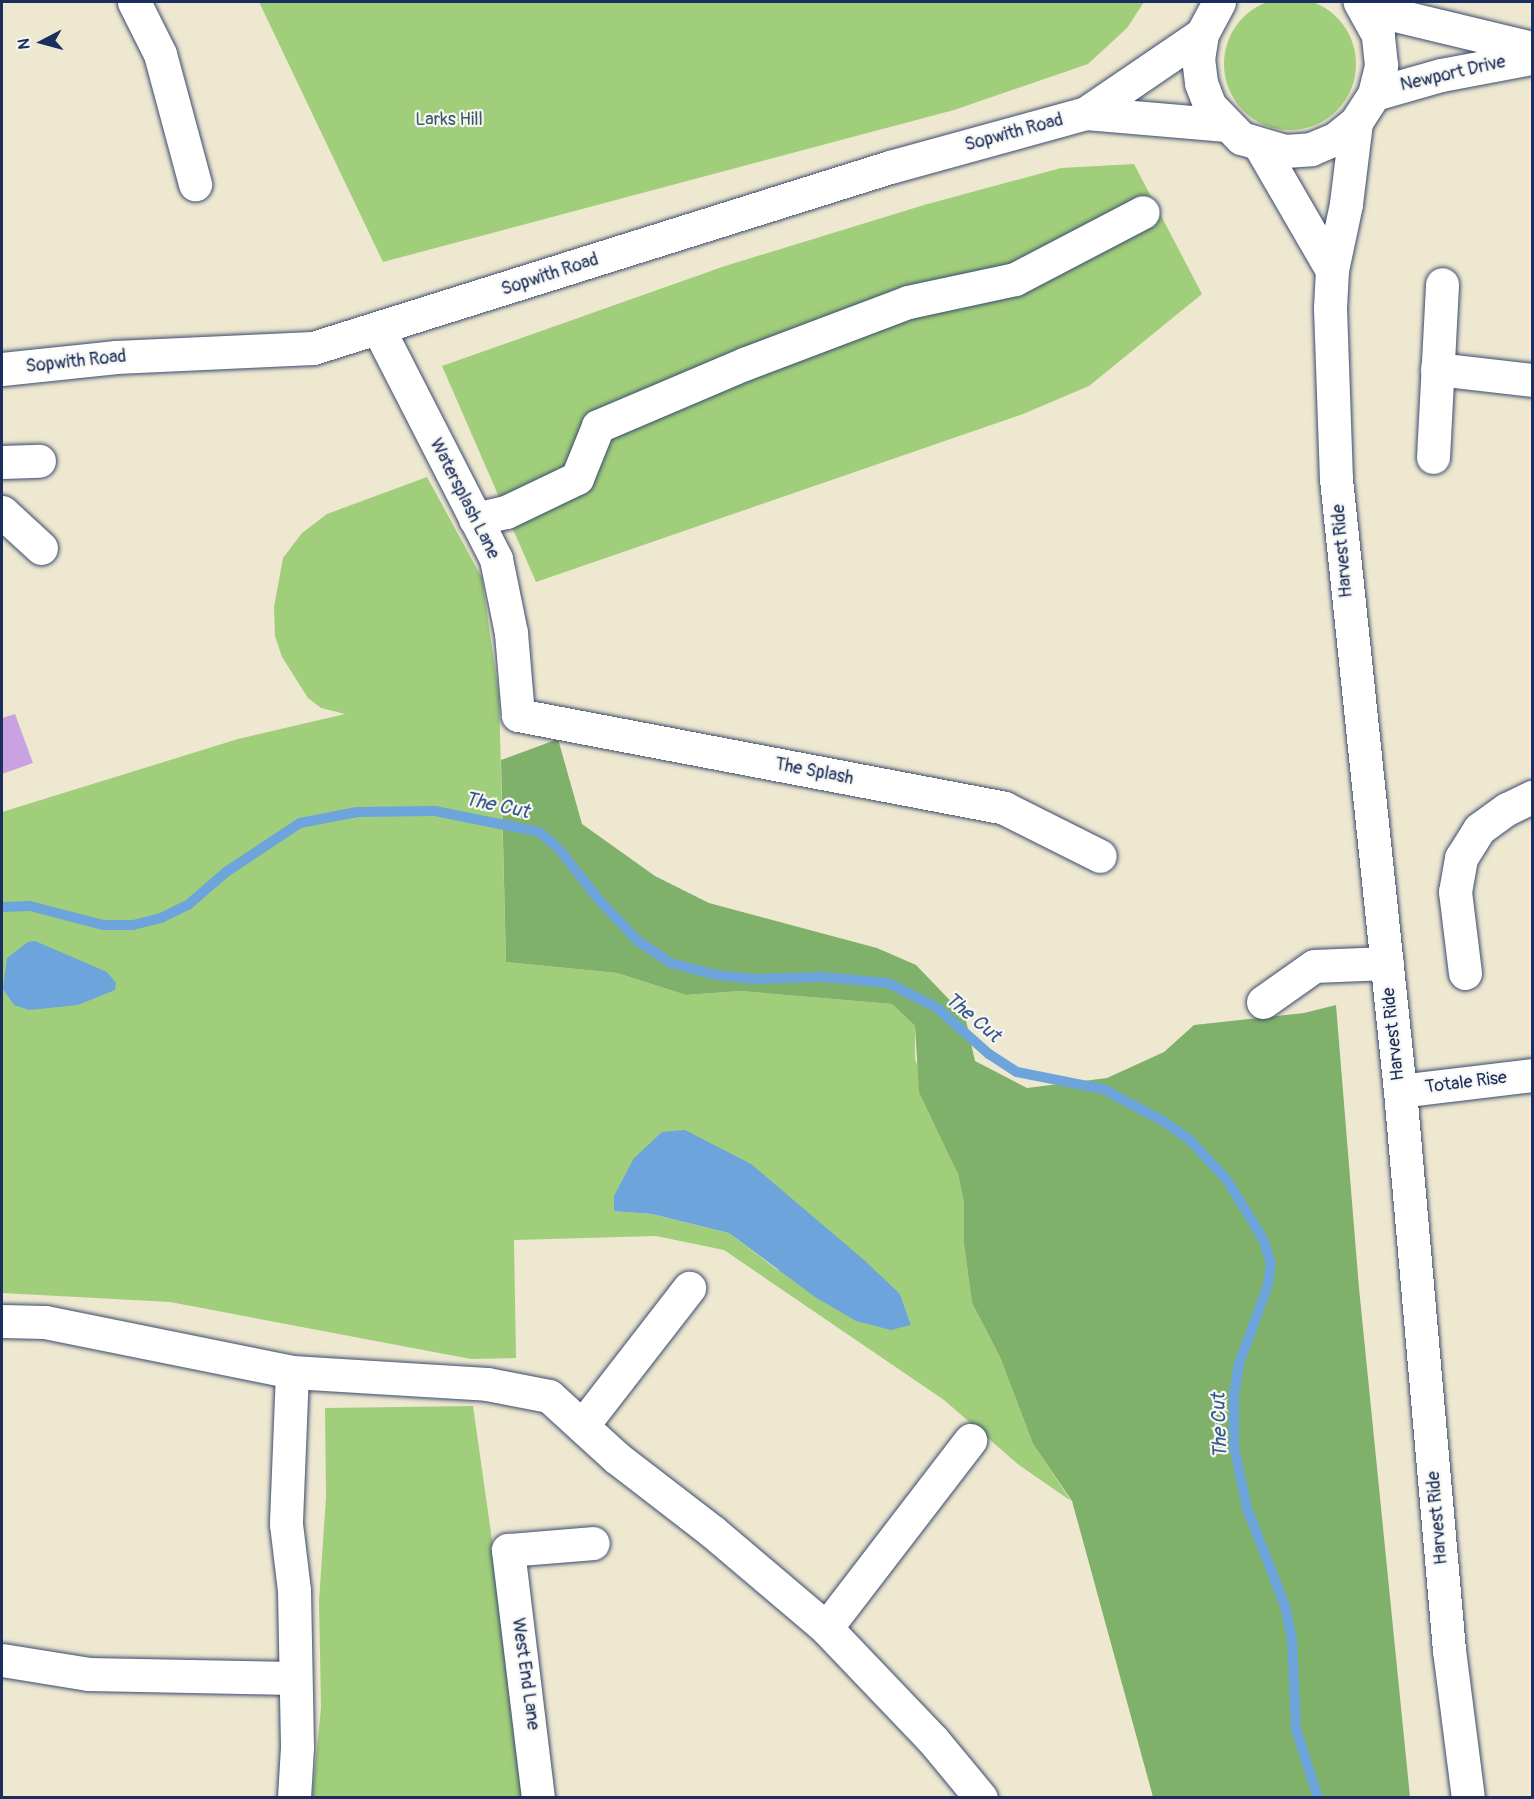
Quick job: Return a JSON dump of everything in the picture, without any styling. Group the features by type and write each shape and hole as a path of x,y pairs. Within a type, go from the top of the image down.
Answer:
{"street":[{"path":"134,2 160,54 195,184"},
{"path":"1219,2 1202,34 1198,58 1201,83 1210,106 1226,125 1260,146 1285,151 1311,149 1335,139 1356,122 1374,94 1381,65 1378,35 1363,5"},
{"name":"Newport Drive","path":"1363,5 1533,48"},
{"name":"Sopwith Road","path":"2,369 116,357 296,350 379,330 890,166 1086,113 1202,34"},
{"name":"Newport Drive","path":"1374,94 1442,75 1533,58"},
{"name":"Sopwith Road","path":"1086,113 1226,125"},
{"name":"Harvest Ride","path":"1356,122 1346,204 1332,270 1330,334 1342,559 1400,1091 1449,1650 1468,1797"},
{"path":"1260,146 1332,270"},
{"path":"475,519 506,512 577,478 598,426 744,364 908,302 1015,279 1143,212"},
{"path":"1433,457 1442,284"},
{"name":"Watersplash Lane","path":"379,330 496,559 511,633 518,715"},
{"path":"1437,369 1533,380"},
{"path":"2,462 39,461"},
{"path":"2,512 41,548"},
{"name":"The Splash","path":"518,715 1004,808 1100,856"},
{"path":"1465,973 1455,892 1461,858 1479,829 1507,809 1533,797"},
{"path":"1263,1002 1314,966 1387,963"},
{"name":"Totale Rise","path":"1400,1091 1533,1075"},
{"path":"582,1426 689,1288"},
{"path":"2,1321 45,1322 292,1372 487,1384 549,1396 582,1426 826,1628 933,1740 981,1797"},
{"path":"292,1372 286,1524 294,1590 297,1747 294,1797"},
{"path":"826,1628 970,1440"},
{"name":"West End Lane","path":"538,1797 508,1550 592,1543"},
{"path":"2,1660 88,1674 294,1678"}],"green space":[{"path":"1290,-2 1315,3 1337,17 1351,39 1356,64 1351,89 1337,111 1315,125 1290,130 1265,125 1243,111 1229,89 1224,64 1229,39 1243,17 1265,3"},
{"name":"Larks Hill","path":"259,2 1144,2 1127,28 1088,64 954,110 383,262"},
{"path":"1134,164 1202,294 1089,386 1023,414 536,582 442,366 725,266 924,205 1061,168"},
{"path":"427,477 482,578 499,696 506,962 617,973 686,995 740,991 892,1004 915,1026 915,1059 958,1174 964,1203 964,1245 972,1303 1000,1357 1033,1444 1071,1501 1019,1465 944,1400 724,1250 656,1236 514,1240 516,1358 471,1359 170,1302 2,1293 2,812 238,739 345,714 321,708 308,698 282,657 275,636 274,607 283,558 302,533 327,514","holes":["614,1211 806,1215 900,1294 911,1325 776,1269 729,1233 652,1214"]},
{"path":"558,739 582,824 655,876 709,903 877,948 916,965 965,1016 975,1061 1027,1088 1107,1078 1164,1052 1194,1025 1304,1013 1336,1005 1359,1288 1410,1797 1153,1797 1072,1501 1033,1444 1000,1357 972,1303 964,1245 964,1203 958,1174 919,1092 915,1026 892,1004 740,991 686,995 617,973 506,962 501,760"},
{"path":"473,1406 521,1744 521,1797 312,1798 321,1708 319,1601 326,1497 325,1408"}],"water":[{"path":"35,941 107,972 116,983 115,990 78,1005 29,1010 14,1005 3,989 7,958 28,942"},
{"path":"685,1130 751,1164 864,1260 900,1294 911,1325 891,1330 856,1321 815,1297 729,1233 652,1214 614,1211 614,1196 634,1158 662,1132"}],"building":[{"path":"15,714 33,763 2,774 2,718"}],"waterway":[{"name":"The Cut","path":"2,907 30,906 103,925 133,925 161,918 188,905 226,872 300,823 357,812 435,811 539,832 559,849 600,901 638,941 671,963 716,975 754,979 822,977 888,983 936,1007 989,1054 1017,1072 1103,1089 1163,1121 1189,1139 1227,1180 1263,1239 1271,1263 1268,1285 1239,1364 1234,1395 1234,1446 1247,1508 1285,1606 1292,1640 1296,1729 1318,1798"}]}
